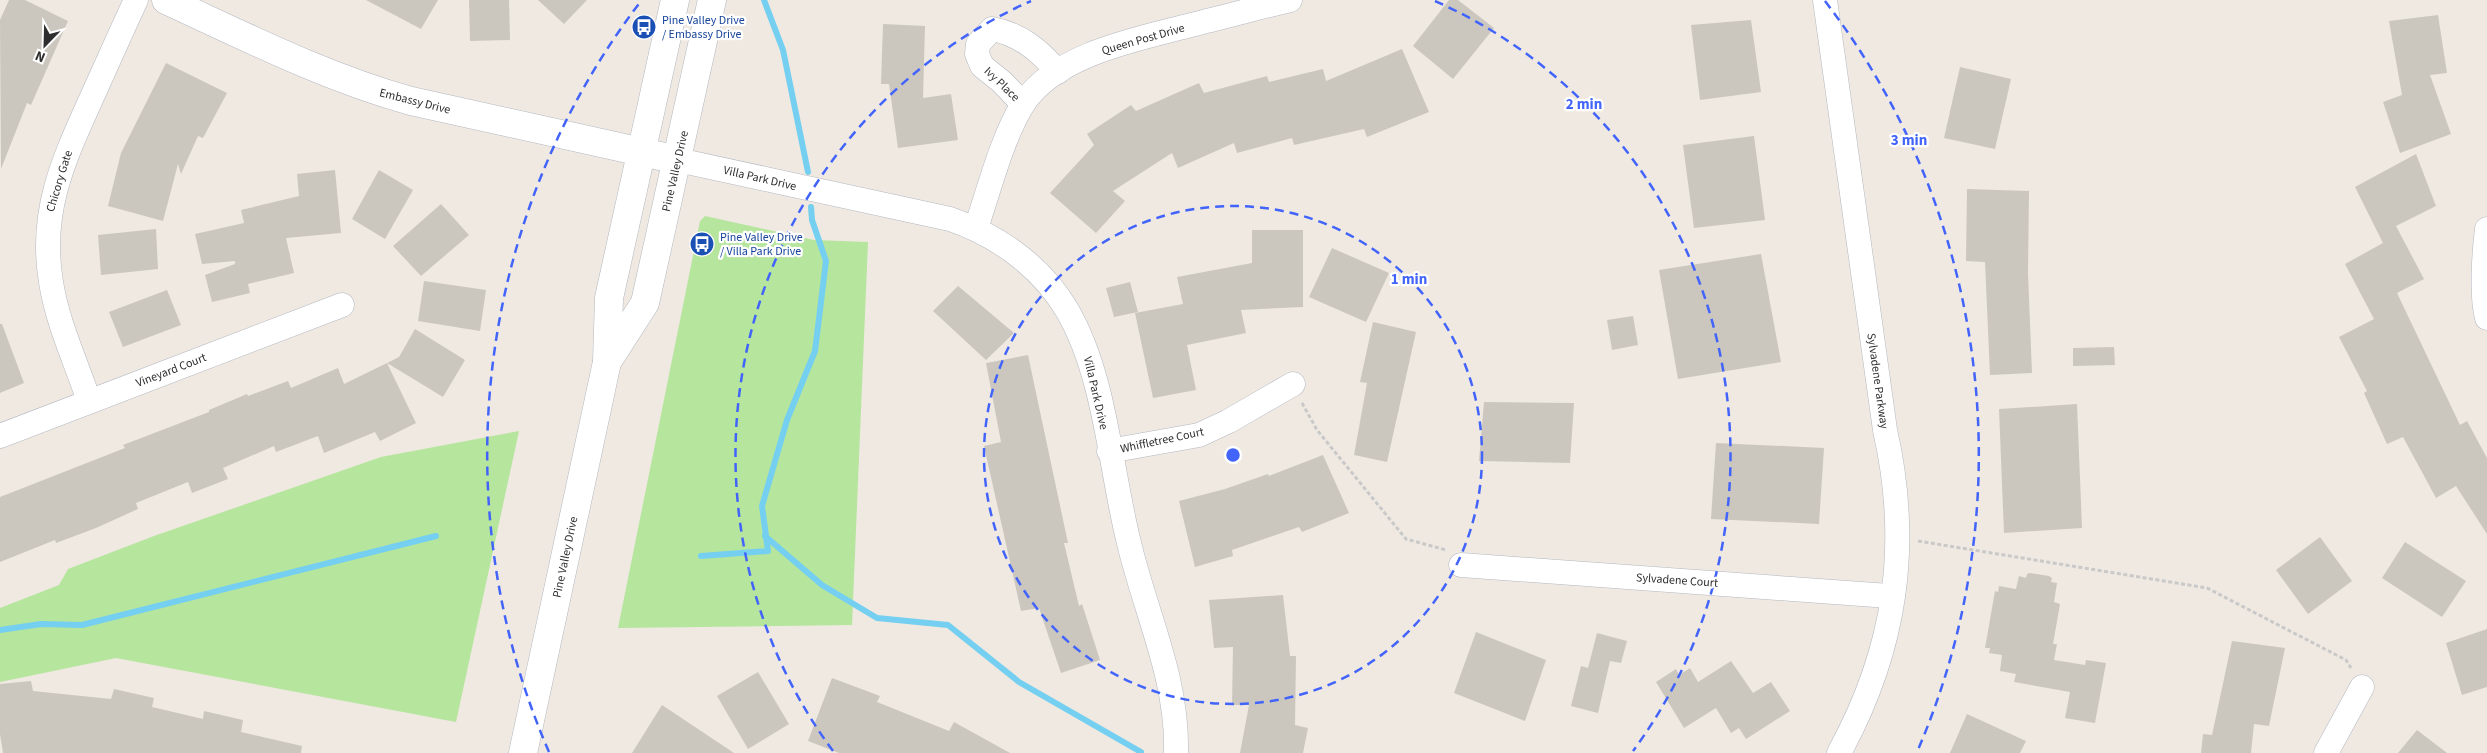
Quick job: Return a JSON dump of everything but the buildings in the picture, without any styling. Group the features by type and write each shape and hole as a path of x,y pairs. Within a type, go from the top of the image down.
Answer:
{"main road":[{"name":"Embassy Drive","path":"166,0 270,48 374,90 420,103 678,160"},
{"name":"Pine Valley Drive","path":"523,753 607,362 609,298 674,0"},
{"name":"Pine Valley Drive","path":"607,362 646,303 712,0"}],"street":[{"name":"Chicory Gate","path":"90,401 51,284 48,261 48,218 55,187 65,157 136,0"},
{"name":"Queen Post Drive","path":"976,228 1004,147 1023,104 1038,84 1085,57 1122,43 1290,0"},
{"name":"Sylvadene Parkway","path":"1826,0 1885,430 1894,480 1898,538 1897,579 1887,632 1870,686 1839,753"},
{"name":"Ivy Place","path":"1023,104 1002,82 982,66 977,54 978,44 992,29 1004,32 1034,48 1058,72"},
{"name":"Villa Park Drive","path":"678,160 950,219 976,228 997,239 1019,256 1051,286 1080,333 1089,359 1129,543 1176,711 1176,753"},
{"path":"2487,229 2484,268 2484,306 2487,318"},
{"name":"Vineyard Court","path":"0,436 342,305"},
{"name":"Whiffletree Court","path":"1109,451 1199,435 1229,421 1293,384"},
{"name":"Sylvadene Court","path":"1461,564 1880,595 1894,594"},
{"path":"2326,753 2362,687"}],"path":[{"path":"1293,384 1316,430 1406,539 1445,549 1461,564"},
{"path":"1898,538 2207,588 2346,660 2362,687"}],"green space":[{"path":"705,216 814,240 868,242 852,625 618,628 700,221"},
{"path":"519,431 456,722 116,658 0,682 0,608 59,585 68,569 154,536 381,457"}],"waterway":[{"path":"764,0 783,50 808,172"},
{"path":"701,556 768,551 762,506 787,420 815,351 826,261 812,220 811,207"},
{"path":"0,630 41,624 82,625 436,536"},
{"path":"765,536 822,585 877,618 948,625 1019,682 1141,752"}],"place":[{"name":"Pine Valley Drive / Embassy Drive","path":"644,27"},
{"name":"Pine Valley Drive / Villa Park Drive","path":"702,244"}]}
